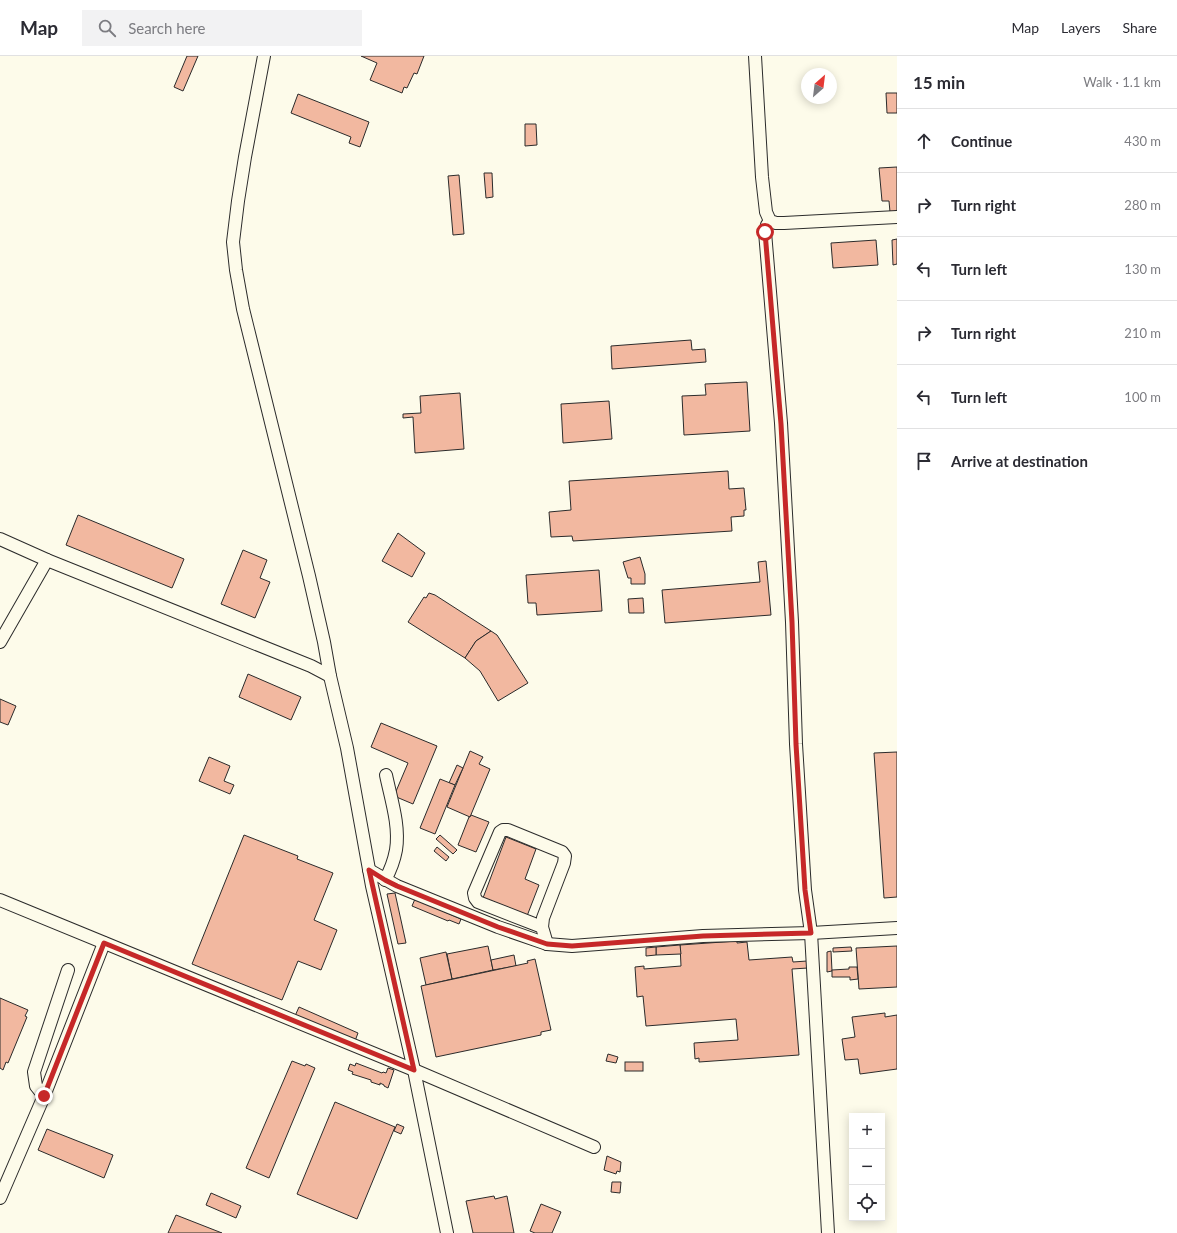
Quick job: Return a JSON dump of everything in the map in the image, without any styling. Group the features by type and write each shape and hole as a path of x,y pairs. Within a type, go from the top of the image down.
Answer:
{"street":[{"path":"264,56 244,157 238,201 234,242 236,270 245,317 309,576 347,748 369,870 414,1070 446,1233"},
{"path":"755,56 762,177 766,212 770,221 784,223 897,217"},
{"path":"770,221 765,232 781,424 792,622 798,774 805,890 811,933 828,1233"},
{"path":"0,538 47,560 311,666 330,676"},
{"path":"0,642 47,560"},
{"path":"385,880 393,864 397,833 386,775"},
{"path":"542,927 478,902 474,898 474,893 500,832 503,830 508,830 562,852 565,856 564,863 543,918 542,927 547,944"},
{"path":"369,870 385,880 498,927 547,944 572,946 703,936 811,933 897,928"},
{"path":"0,900 414,1070 594,1147"},
{"path":"0,1198 44,1096 104,943"},
{"path":"44,1096 36,1086 34,1072 68,970"}],"building":[{"path":"187,56 198,56 183,91 174,87"},
{"path":"361,56 424,56 417,74 414,73 407,88 404,87 402,93 370,80 377,63"},
{"path":"886,93 897,93 897,113 887,113"},
{"path":"298,94 369,122 360,147 349,143 351,137 291,113"},
{"path":"525,124 536,124 537,145 525,146"},
{"path":"897,167 897,211 890,212 889,201 882,201 879,168"},
{"path":"484,173 492,173 493,197 486,198"},
{"path":"459,175 464,234 453,235 448,176"},
{"path":"897,239 897,264 893,265 892,240"},
{"path":"876,240 878,265 833,268 831,243"},
{"path":"691,340 692,350 705,349 706,362 612,369 611,346"},
{"path":"747,382 750,431 684,435 682,396 706,395 705,384"},
{"path":"460,393 464,449 415,453 413,417 403,418 403,414 421,413 420,396"},
{"path":"609,401 612,439 563,443 561,404"},
{"path":"728,471 729,489 744,488 746,510 744,510 744,516 731,517 732,531 573,541 572,536 551,537 549,512 571,510 569,481"},
{"path":"78,515 184,559 172,588 66,545"},
{"path":"398,533 425,553 412,577 382,561"},
{"path":"243,550 267,560 260,578 270,582 255,618 221,604"},
{"path":"640,557 645,574 645,584 631,584 631,578 628,578 623,562"},
{"path":"766,561 771,615 665,623 662,590 760,582 758,562"},
{"path":"599,570 602,611 537,615 536,603 528,603 526,575"},
{"path":"429,593 435,595 491,631 476,641 465,658 408,622 424,597 426,598"},
{"path":"643,598 644,613 629,613 628,599"},
{"path":"491,631 497,635 528,683 498,701 480,671 465,658 476,641"},
{"path":"248,674 301,697 291,720 239,697"},
{"path":"0,699 16,706 8,725 0,722"},
{"path":"381,723 437,746 413,804 394,796 408,763 371,747"},
{"path":"470,751 483,757 479,764 490,769 470,817 447,807"},
{"path":"897,752 897,897 884,898 874,753"},
{"path":"209,757 230,766 224,781 234,785 230,794 199,781"},
{"path":"457,765 463,768 455,785 449,783"},
{"path":"440,779 455,785 435,834 420,828"},
{"path":"471,815 489,822 476,852 458,845"},
{"path":"244,835 298,856 297,859 333,873 314,920 337,930 321,970 298,961 282,1000 192,964"},
{"path":"440,835 457,850 453,854 436,839"},
{"path":"506,837 536,849 525,879 539,885 527,916 483,898"},
{"path":"437,847 449,857 446,861 434,851"},
{"path":"395,893 406,943 398,944 387,894"},
{"path":"415,899 461,919 459,924 412,906"},
{"path":"737,941 737,943 747,942 749,960 792,957 793,962 807,961 808,968 792,969 799,1055 699,1062 699,1058 695,1059 694,1043 738,1040 736,1019 646,1026 643,996 637,997 635,967 644,966 644,969 681,966 680,945"},
{"path":"680,945 681,954 656,955 656,947"},
{"path":"488,946 493,970 452,979 447,954"},
{"path":"897,946 897,987 859,989 856,948"},
{"path":"656,947 656,955 646,956 646,948"},
{"path":"851,947 852,951 833,952 833,948"},
{"path":"831,951 832,971 827,972 827,952"},
{"path":"446,952 452,979 426,985 420,958"},
{"path":"514,955 516,966 493,970 491,960"},
{"path":"535,959 551,1030 541,1032 541,1035 436,1057 421,986 528,963 527,961"},
{"path":"849,967 857,967 858,979 850,980 850,977 832,977 832,970 849,969"},
{"path":"0,998 28,1010 25,1016 27,1017 8,1063 6,1062 3,1070 0,1068"},
{"path":"299,1007 358,1033 355,1041 295,1016"},
{"path":"885,1013 885,1017 897,1015 897,1069 860,1074 858,1059 845,1060 842,1039 855,1037 852,1017"},
{"path":"608,1054 618,1057 616,1063 606,1061"},
{"path":"292,1061 305,1066 306,1064 315,1068 269,1178 246,1168"},
{"path":"625,1062 643,1062 643,1071 625,1071"},
{"path":"356,1063 382,1073 386,1073 388,1068 394,1070 388,1088 380,1083 380,1085 371,1082 371,1080 352,1074 353,1072 348,1070 350,1064 355,1066"},
{"path":"335,1102 395,1127 357,1219 297,1194"},
{"path":"397,1124 404,1127 401,1134 394,1131"},
{"path":"47,1129 113,1155 104,1178 38,1150"},
{"path":"607,1156 621,1162 620,1172 617,1171 616,1174 604,1170"},
{"path":"612,1182 621,1182 620,1193 611,1192"},
{"path":"211,1193 241,1206 236,1218 206,1205"},
{"path":"494,1196 495,1199 507,1196 514,1233 473,1233 466,1201"},
{"path":"541,1204 561,1212 552,1233 535,1233 530,1231"},
{"path":"176,1215 222,1233 168,1233"}],"route":[{"path":"44,1096 104,943 414,1070 369,870 397,886 498,927 547,944 572,946 703,936 811,933 805,890 796,744 792,622 781,424 765,232"}]}
